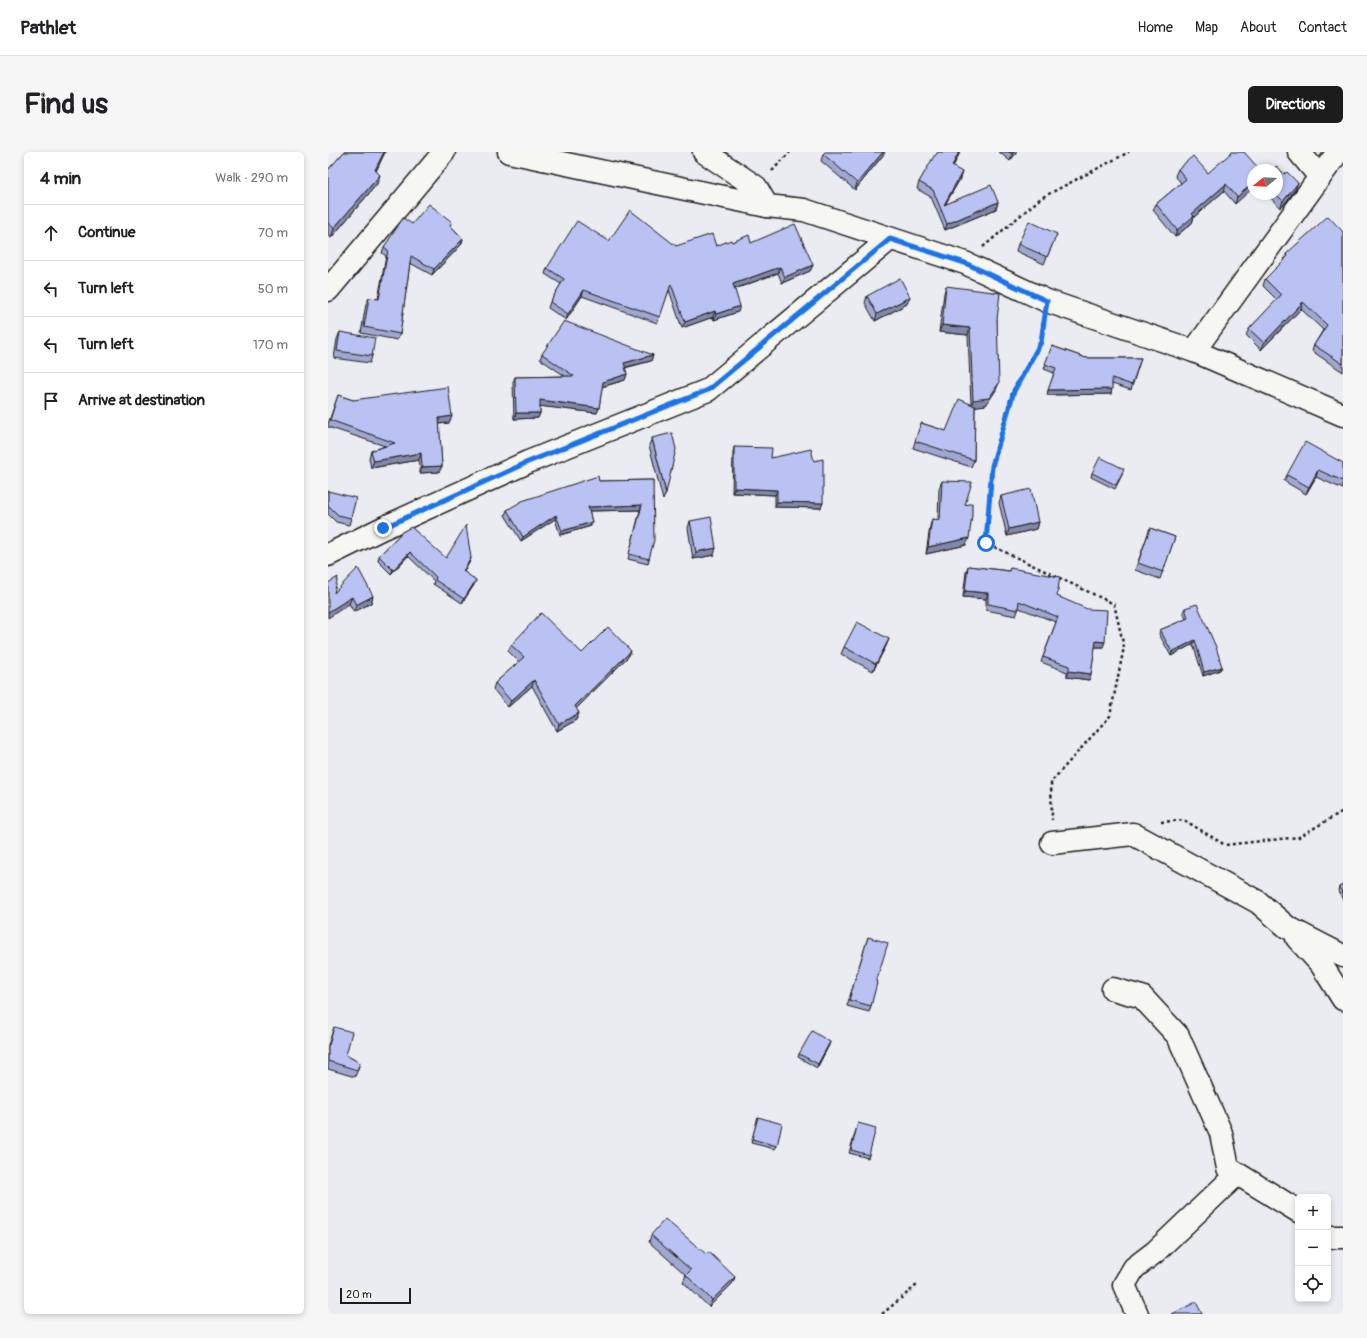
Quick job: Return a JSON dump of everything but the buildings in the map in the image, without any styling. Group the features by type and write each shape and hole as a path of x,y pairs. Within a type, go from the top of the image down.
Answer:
{"street":[{"path":"328,290 444,152"},
{"path":"509,152 767,206 804,210 965,263 1047,301 1194,351 1343,415"},
{"path":"704,152 756,187 767,206"},
{"path":"1299,152 1320,177"},
{"path":"1194,351 1338,152"},
{"path":"328,555 383,528 528,462 708,390 890,239"},
{"path":"1052,842 1134,834 1258,902 1287,927 1321,964 1343,999"},
{"path":"1287,927 1343,956"},
{"path":"1113,989 1142,997 1178,1036 1221,1133 1228,1168 1295,1209"},
{"path":"1136,1314 1124,1285 1134,1268 1182,1228 1237,1174"},
{"path":"1331,1237 1343,1237"}],"path":[{"path":"965,263 1041,198 1129,152"},
{"path":"1047,301 1041,342 1014,391 992,466 986,543 1114,604 1124,647 1110,716 1051,782 1052,842"},
{"path":"1134,834 1155,823 1184,820 1225,845 1233,845 1299,837 1343,811"},
{"path":"882,1314 917,1285"}],"route":[{"path":"383,528 528,462 708,390 890,239 965,263 1047,301 1041,342 1014,391 992,466 986,543"}]}
